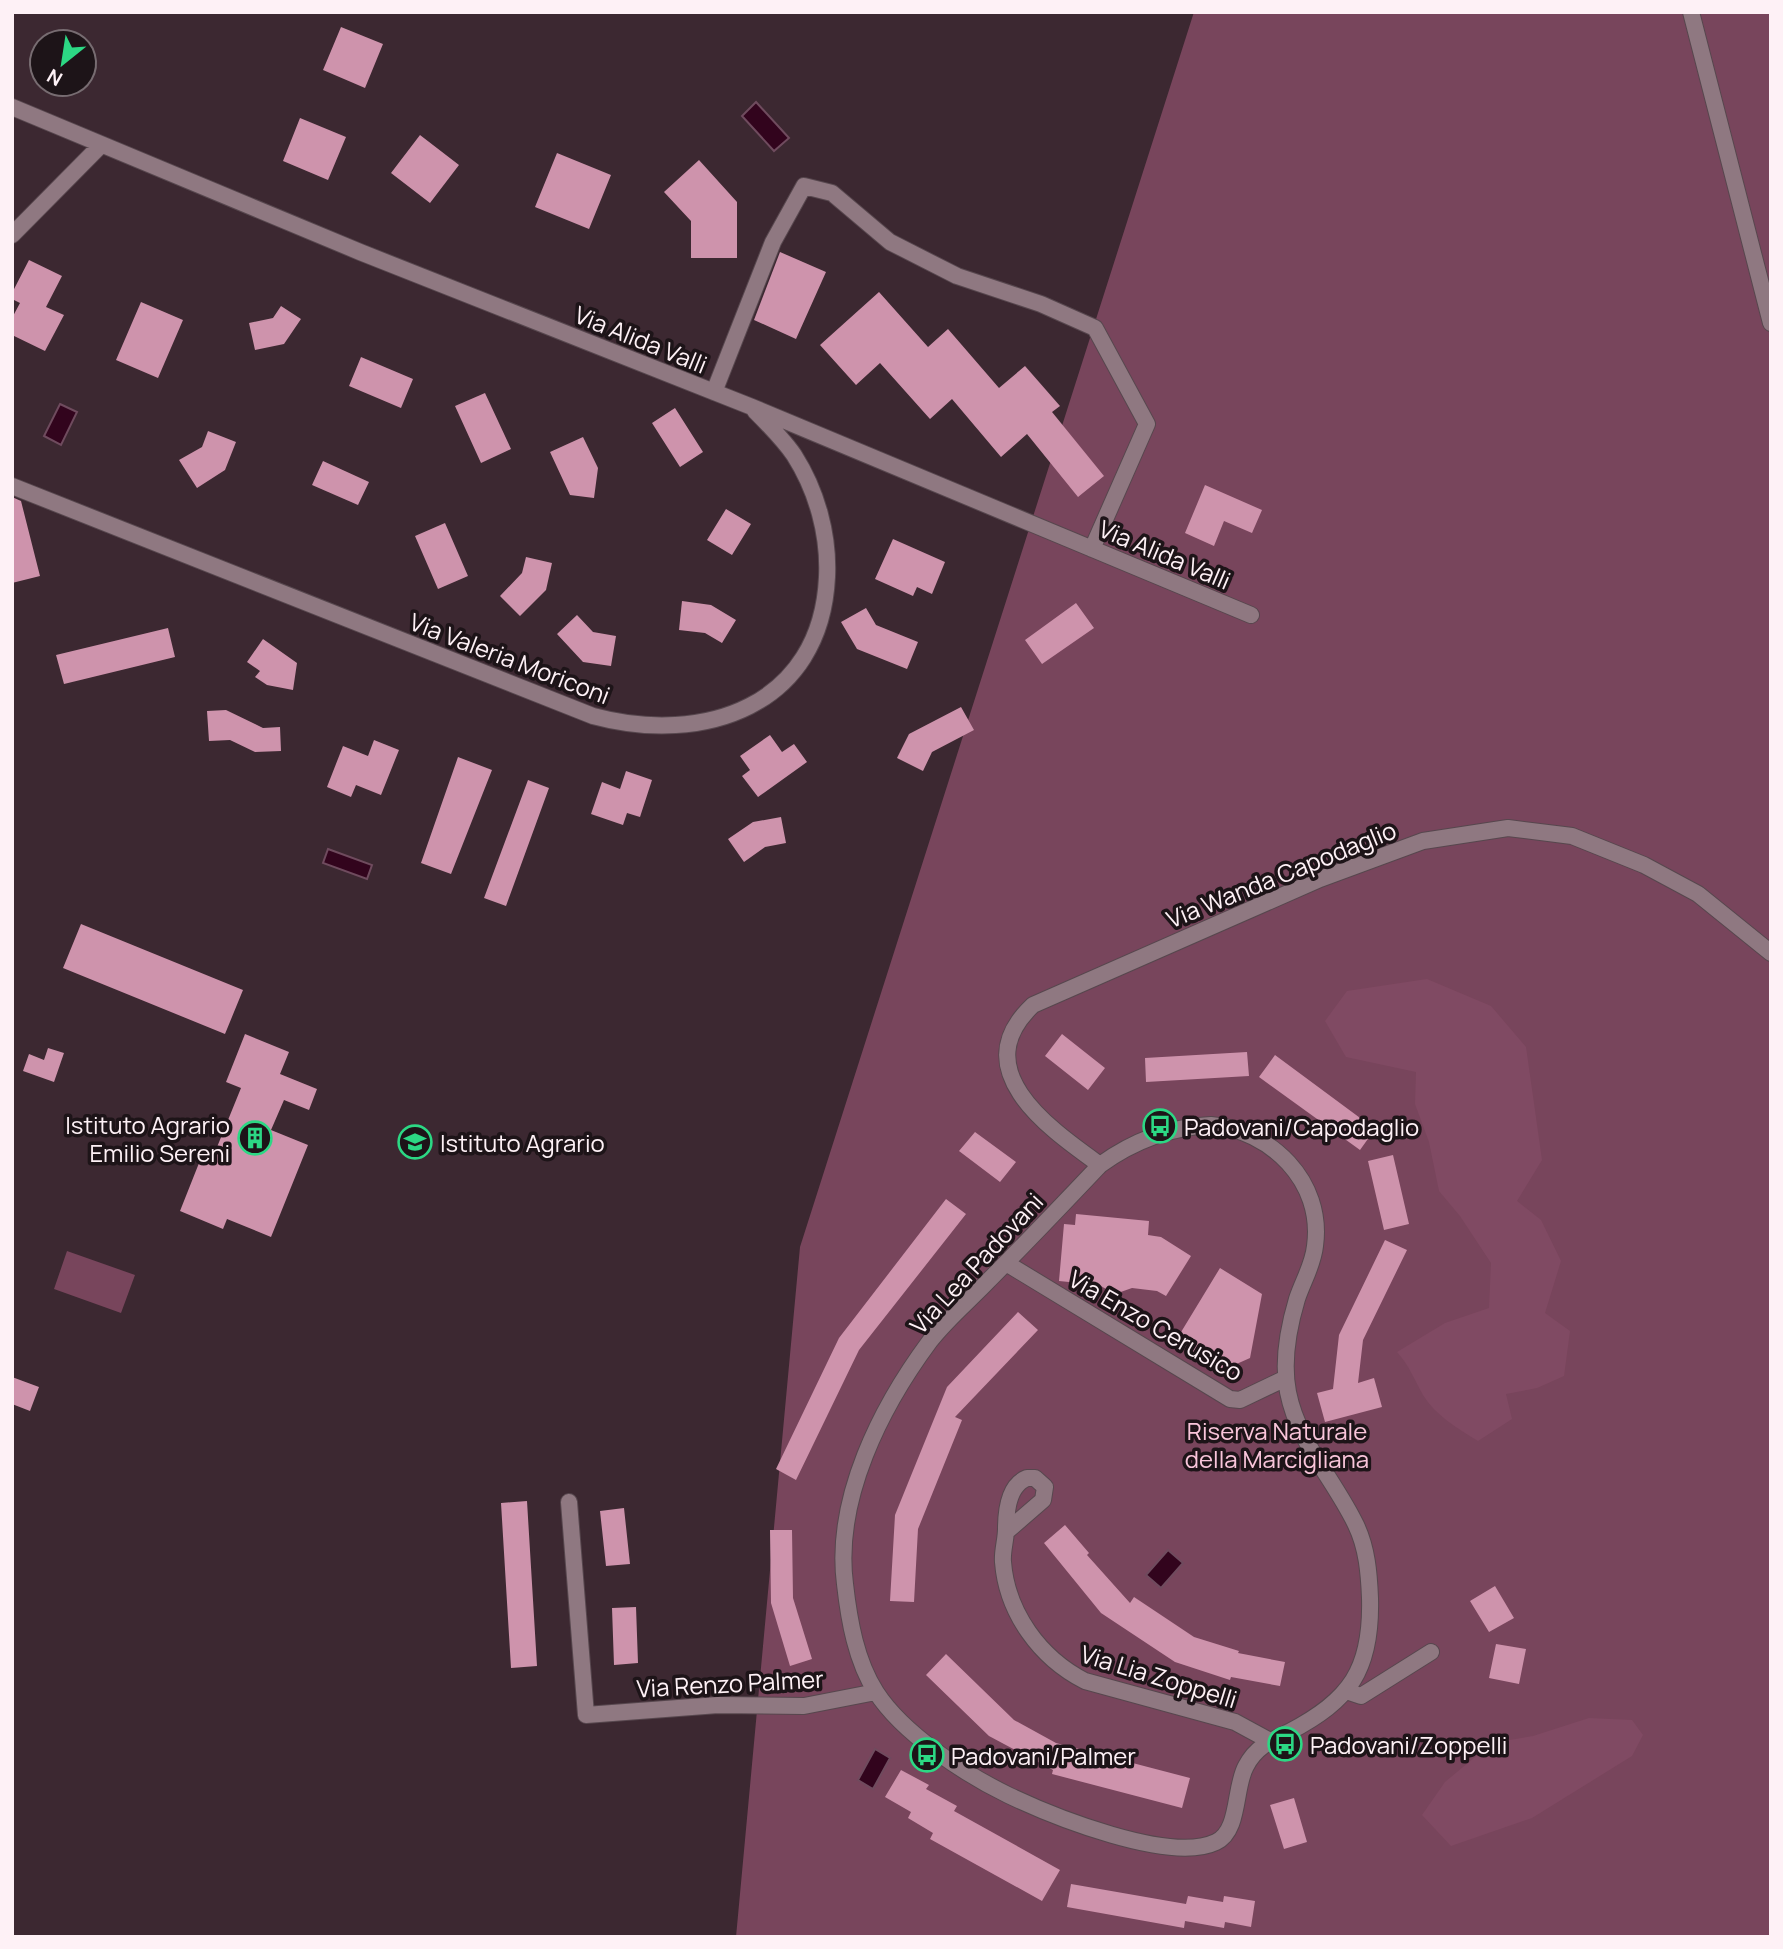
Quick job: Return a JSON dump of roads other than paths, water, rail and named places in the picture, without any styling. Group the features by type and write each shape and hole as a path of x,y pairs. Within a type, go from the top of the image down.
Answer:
{"street":[{"path":"1691,12 1771,323"},
{"name":"Via Alida Valli","path":"12,107 360,252 752,407 1251,615"},
{"path":"12,235 101,145"},
{"path":"714,392 773,242 804,186 832,193 890,242 957,276 1041,304 1095,328 1147,424 1092,549"},
{"name":"Via Valeria Moriconi","path":"12,486 593,716 637,725 692,724 715,721 744,709 769,695 790,678 814,640 826,593 823,526 806,478 793,454 752,407"},
{"name":"Via Wanda Capodaglio","path":"1100,1165 1034,1114 1016,1087 1009,1052 1016,1024 1023,1015 1033,1005 1308,884 1423,841 1508,828 1572,836 1644,865 1698,894 1771,953"},
{"name":"Via Lea Padovani","path":"1211,1125 1245,1132 1275,1147 1287,1158 1305,1188 1316,1234 1315,1247 1290,1329 1286,1378 1300,1429 1354,1521 1367,1561 1370,1603 1366,1642 1357,1676 1339,1701 1261,1746 1247,1763 1227,1833 1216,1842 1174,1847 1101,1831 1048,1814 993,1788 946,1759 910,1729 876,1692 854,1641 844,1579 847,1525 864,1460 890,1402 932,1338 1100,1165 1124,1149 1156,1135 1211,1125"},
{"name":"Via Enzo Cerusico","path":"1006,1263 1230,1399 1241,1399 1286,1378"},
{"name":"Via Renzo Palmer","path":"569,1502 586,1715 718,1705 804,1706 876,1692"},
{"name":"Via Lia Zoppelli","path":"1006,1532 1003,1559 1010,1599 1035,1643 1063,1670 1084,1681 1235,1722 1270,1741"},
{"path":"1346,1691 1361,1696 1431,1652"}],"place":[{"name":"Padovani/Capodaglio","path":"1160,1126"},
{"name":"Istituto Agrario Emilio Sereni","path":"255,1138"},
{"name":"Istituto Agrario","path":"415,1142"},
{"name":"Padovani/Zoppelli","path":"1285,1744"},
{"name":"Padovani/Palmer","path":"927,1755"}],"park label":[{"name":"Riserva Naturale della Marcigliana","path":"1277,1444"}]}
